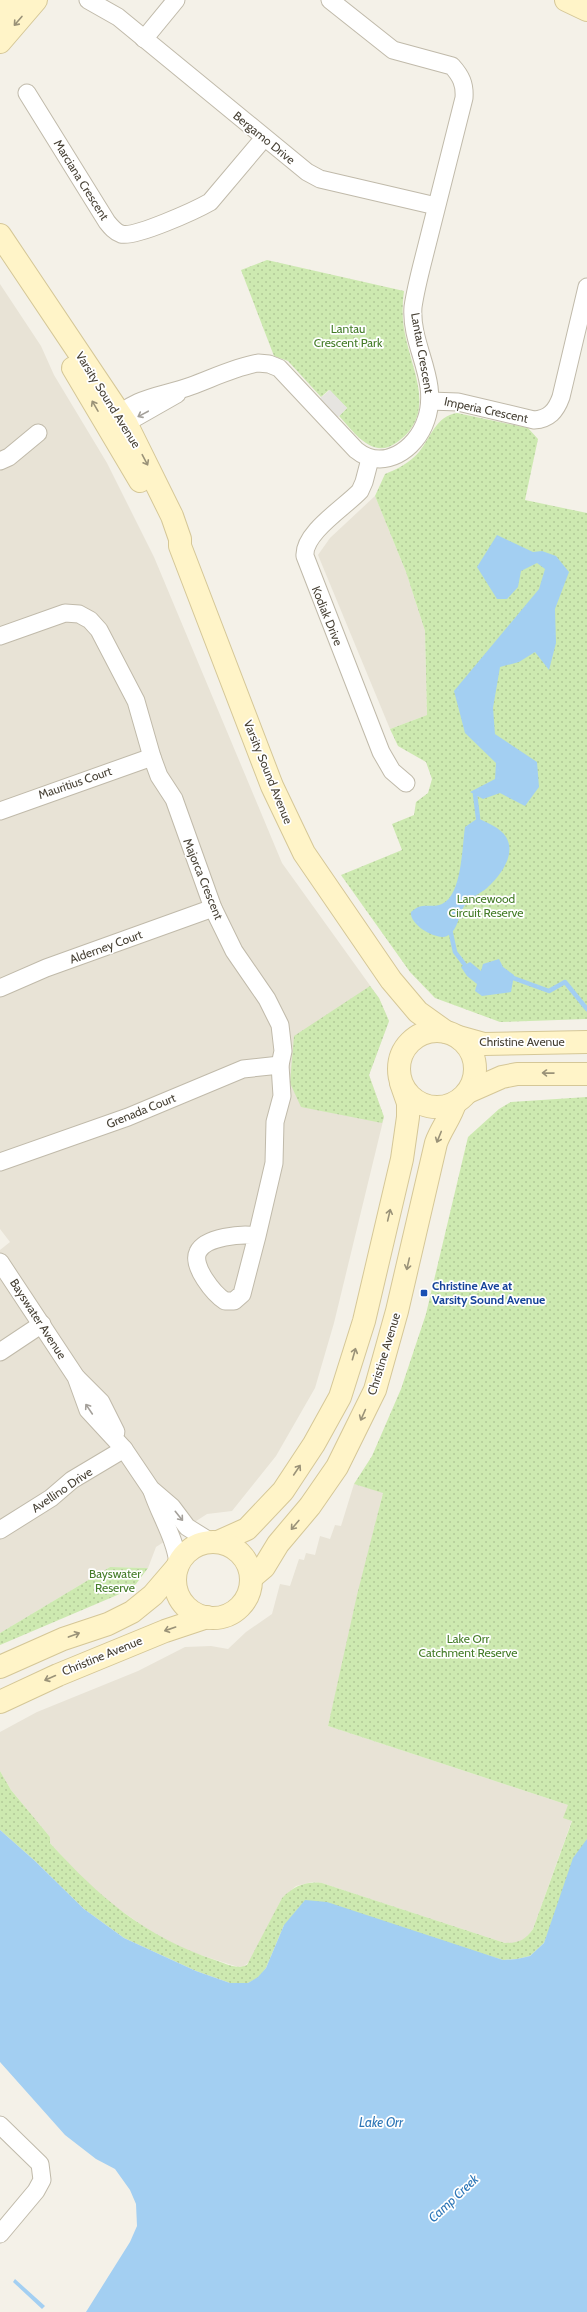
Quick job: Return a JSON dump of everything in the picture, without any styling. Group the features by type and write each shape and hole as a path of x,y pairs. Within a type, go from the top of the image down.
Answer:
{"main road":[{"path":"0,18 14,0"},
{"path":"0,42 36,0"},
{"path":"566,0 587,10"},
{"name":"Varsity Sound Avenue","path":"0,236 17,264 34,300 117,421 143,487 172,541 180,546 287,822 322,882 391,980 418,1012 452,1034"},
{"name":"Varsity Sound Avenue","path":"391,980 408,1018 409,1031 405,1047"},
{"path":"0,1667 63,1639 108,1624 132,1612 154,1595 192,1548 215,1542 247,1529 283,1491 317,1439 340,1397 364,1321 402,1159 408,1117 408,1103 398,1071 399,1058 405,1047 423,1033 434,1030 452,1034 467,1045 475,1066 474,1078 462,1097"},
{"name":"Christine Avenue","path":"452,1034 476,1043 491,1045 587,1042"},
{"path":"401,1084 412,1099 430,1107 443,1107 502,1077 517,1074 587,1074"},
{"name":"Christine Avenue","path":"0,1702 64,1672 166,1631 207,1617 219,1617 236,1610 247,1596 251,1578 264,1567 278,1544 310,1506 337,1467 375,1390 397,1311 436,1144 445,1124 462,1097"},
{"path":"215,1542 231,1546 241,1554 248,1565 251,1578"},
{"path":"178,1565 176,1589 180,1599 196,1614 207,1617"}],"street":[{"name":"Bergamo Drive","path":"88,0 118,17 293,163 320,179 436,206"},
{"name":"Bergamo Drive","path":"106,0 118,17"},
{"path":"144,39 176,0"},
{"name":"Lantau Crescent","path":"330,0 393,50 452,66 462,80 465,88 464,98 436,206 413,308 416,336 428,379 430,401 426,422 420,432 402,451 388,459 370,459"},
{"name":"Marciana Crescent","path":"27,93 107,222 113,229 121,234 140,232 210,202 264,138"},
{"name":"Imperia Crescent","path":"430,401 458,402 534,420 542,419 550,415 557,407 561,397 587,287"},
{"path":"117,421 130,406 153,395 189,387 249,365 270,364 279,368 289,377 356,450 370,459"},
{"path":"0,461 9,457 38,434"},
{"name":"Kodiak Drive","path":"370,459 360,491 309,539 305,550 305,556 381,752 392,771 406,782"},
{"name":"Majorca Crescent","path":"0,636 65,613 79,614 90,620 100,630 136,701 159,776 174,799 213,908 234,951 267,998 280,1025 283,1051 280,1065 282,1096 275,1122 276,1133 274,1163 257,1236"},
{"name":"Mauritius Court","path":"0,811 152,757"},
{"name":"Alderney Court","path":"0,988 46,968 213,908"},
{"name":"Grenada Court","path":"1,1163 128,1117 243,1069 280,1065"},
{"name":"Bayswater Avenue","path":"0,1262 76,1377 101,1402 124,1449 151,1489 160,1515 176,1546 178,1565"},
{"path":"0,1352 42,1324"},
{"name":"Avellino Drive","path":"0,1530 51,1498 72,1480 124,1449"},
{"name":"Bayswater Avenue","path":"151,1489 172,1507 188,1527 215,1542"},
{"path":"0,2125 40,2164 42,2180 36,2191 0,2234"}],"shaded area":[{"path":"0,284 41,346 54,375 107,463 154,557 282,863 379,998 389,1021 369,1075 384,1117 334,1323 315,1388 276,1456 232,1511 207,1514 156,1547 148,1568 110,1567 0,1633 0,1250 10,1242 0,1229"},
{"path":"330,390 347,408 331,424 313,404"},
{"path":"375,496 406,572 425,631 427,715 390,729 318,555 330,538"},
{"path":"354,1484 383,1492 328,1726 568,1805 572,1820 533,1929 526,1938 517,1943 505,1943 322,1883 312,1882 296,1886 282,1898 250,1961 243,1967 235,1966 194,1953 159,1937 107,1901 80,1876 50,1843 50,1837 11,1790 0,1771 0,1732 37,1712 138,1671 185,1647 211,1646 228,1649 246,1632 272,1614 280,1584 290,1586 299,1559 304,1560 306,1553 315,1555 320,1536 330,1539 335,1525 341,1526"}],"green space":[{"name":"Lantau Crescent Park","path":"267,260 404,291 404,328 419,392 419,406 416,419 409,432 396,443 387,447 379,448 364,442 339,416 347,408 329,390 321,397 288,361 274,356 241,270"},
{"name":"Lancewood Circuit Reserve","path":"457,413 528,428 538,439 525,500 587,513 587,1019 500,1022 435,998 410,972 341,875 402,850 392,824 414,815 416,802 428,793 432,779 426,762 398,746 390,729 427,715 425,631 406,572 375,496 385,474 399,468 411,459 419,452 435,428 444,418"},
{"path":"370,986 379,998 389,1021 369,1075 384,1117 382,1123 301,1107 290,1083 294,1036"},
{"name":"Lake Orr Catchment Reserve","path":"587,1097 587,1839 544,1943 530,1956 503,1960 459,1947 284,1925 266,1968 258,1978 248,1983 230,1983 196,1971 124,1938 84,1909 35,1861 0,1830 0,1771 11,1790 50,1837 50,1843 68,1863 105,1898 145,1927 167,1940 190,1951 231,1966 239,1967 247,1965 282,1898 296,1887 311,1883 322,1883 505,1943 521,1940 533,1929 572,1821 563,1818 568,1805 328,1726 357,1595 383,1493 354,1484 372,1456 401,1389 426,1314 468,1137 499,1109 511,1102"},
{"name":"Bayswater Reserve","path":"110,1567 148,1568 136,1584 122,1593 0,1645 0,1633"}],"water":[{"path":"497,535 533,552 542,551 556,556 569,572 555,609 556,643 549,670 535,652 519,662 500,667 493,708 495,734 537,762 539,787 525,806 500,793 483,799 470,792 495,779 496,763 465,733 454,691 539,589 545,569 537,563 521,571 518,587 507,599 497,599 477,567"},
{"path":"478,818 494,826 506,837 509,844 509,851 505,865 492,883 467,902 454,930 451,933 442,937 424,931 414,922 411,912 419,907 442,904 449,899 454,891 460,870 465,827"},
{"path":"499,959 503,967 514,975 511,992 482,996 475,991 477,984 467,976 461,967 470,962 481,971 483,964"},
{"name":"Lake Orr","path":"0,1830 35,1861 84,1909 124,1938 196,1971 230,1983 248,1983 258,1977 266,1968 284,1925 305,1900 327,1902 503,1960 530,1956 544,1943 573,1858 587,1839 587,2312 86,2312 130,2242 137,2226 136,2204 130,2190 115,2169 96,2159 65,2135 0,2062"},
{"path":"15,2279 45,2306 42,2309 13,2282"}],"waterway":[{"path":"475,794 478,818"},
{"path":"450,929 455,952 468,969"},
{"path":"508,976 549,991 565,982 587,1009"}],"place":[{"name":"Christine Ave at Varsity Sound Avenue","path":"424,1293"}],"water label":[{"name":"Camp Creek","path":"453,2198"}]}
